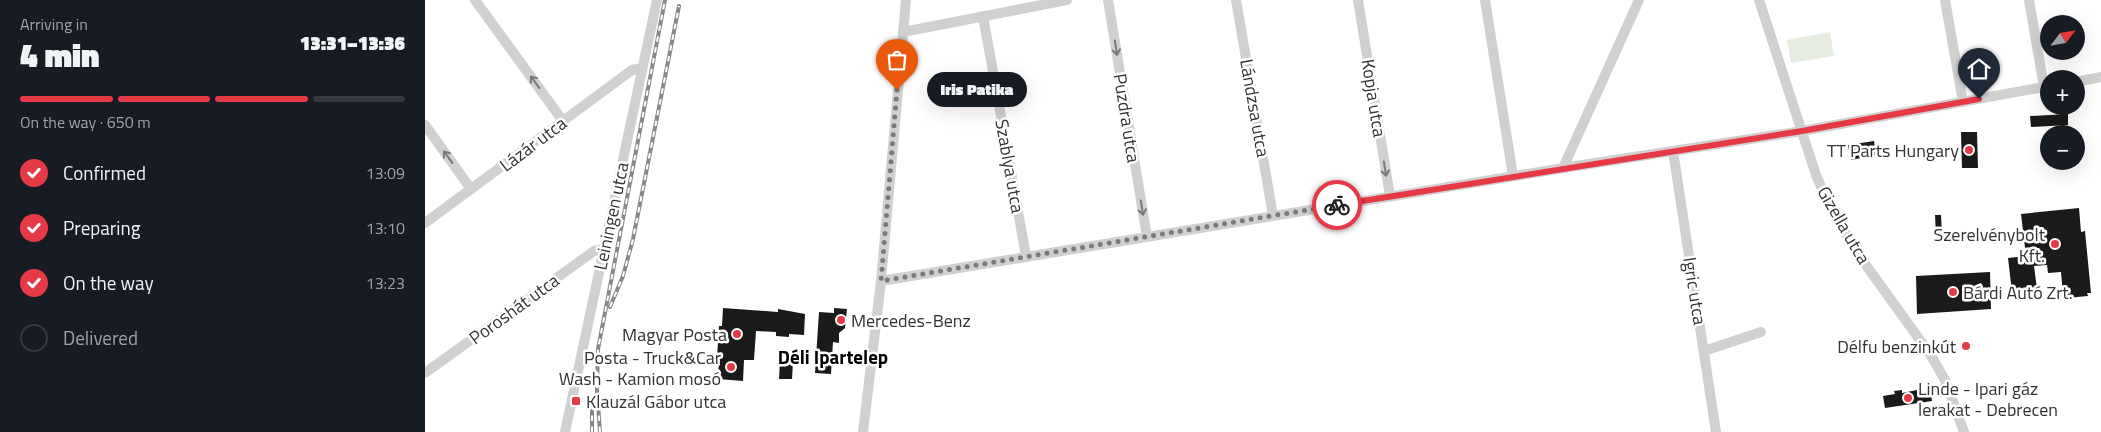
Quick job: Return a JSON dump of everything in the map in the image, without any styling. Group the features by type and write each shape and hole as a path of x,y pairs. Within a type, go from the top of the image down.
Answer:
{"street":[{"path":"475,0 563,121"},
{"name":"Leiningen utca","path":"565,432 657,0"},
{"path":"863,432 881,281 906,0"},
{"path":"903,32 1067,0"},
{"name":"Puzdra utca","path":"1108,0 1147,237"},
{"name":"Lándzsa utca","path":"1236,0 1273,216"},
{"name":"Kopja utca","path":"1358,0 1390,196"},
{"path":"1485,0 1513,176"},
{"path":"1563,168 1639,0"},
{"name":"Gizella utca","path":"1759,0 1816,175 1833,214 1863,261 1915,330 1935,362 1945,380 1964,432"},
{"path":"1945,0 1963,102"},
{"path":"2029,0 2043,70"},
{"name":"Szablya utca","path":"983,16 1026,256"},
{"name":"Lázár utca","path":"425,222 632,70 642,68"},
{"path":"2085,80 2101,77"},
{"path":"881,281 1390,196 1802,131 2040,88"},
{"path":"425,125 471,189"},
{"name":"Igric utca","path":"1673,151 1716,432"},
{"name":"Poroshát utca","path":"425,373 594,251 604,249"},
{"path":"1704,351 1761,332"}],"shaded area":[{"path":"1830,32 1834,56 1791,63 1787,40"}],"building":[{"path":"2068,115 2068,125 2040,125 2031,127 2030,116"},
{"name":"TT Parts Hungary","path":"1961,132 1977,132 1978,168 1962,168"},
{"path":"1874,141 1876,155 1851,160 1848,145"},
{"name":"Szerelvénybolt Kft.","path":"2079,208 2081,232 2085,231 2091,293 2087,293 2088,296 2067,298 2067,295 2063,295 2061,272 2048,273 2047,265 2034,266 2037,289 2012,292 2008,258 2026,256 2021,214"},
{"path":"1935,215 1941,215 1942,235 1936,236"},
{"name":"Bárdi Autó Zrt.","path":"1990,272 1991,309 1917,314 1916,276"},
{"name":"Magyar Posta","path":"723,308 778,312 778,309 805,314 804,335 789,334 789,337 776,336 776,332 756,331 754,360 744,360 743,381 718,379 719,326 722,326"},
{"path":"834,308 847,309 845,328 839,333 839,343 833,342 831,374 815,373 819,312 834,313"},
{"path":"780,361 793,362 792,379 779,379"},
{"name":"Linde - Ipari gáz lerakat - Debrecen","path":"1902,390 1902,393 1917,390 1918,395 1931,393 1932,401 1885,408 1883,396 1895,394 1894,391"}],"railway":[{"path":"600,432 597,391 598,349 665,0"},
{"path":"610,307 623,276 633,239 679,6"},
{"path":"592,410 592,432"}],"way so far":[{"path":"897,90 881,281 1337,205"}],"place":[{"name":"Iris Patika","path":"897,90"},
{"name":"TT Parts Hungary","path":"1969,150"},
{"name":"Szerelvénybolt Kft.","path":"2055,244"},
{"name":"Bárdi Autó Zrt.","path":"1953,292"},
{"name":"Mercedes-Benz","path":"841,320"},
{"name":"Magyar Posta","path":"737,334"},
{"name":"Délfu benzinkút","path":"1966,346"},
{"name":"Posta - Truck&Car Wash - Kamion mosó","path":"731,367"},
{"name":"Linde - Ipari gáz lerakat - Debrecen","path":"1908,398"},
{"name":"Klauzál Gábor utca","path":"576,401"}],"district":[{"name":"Déli Ipartelep","path":"833,356"}],"route":[{"path":"1337,205 1802,131 1979,99"}]}
